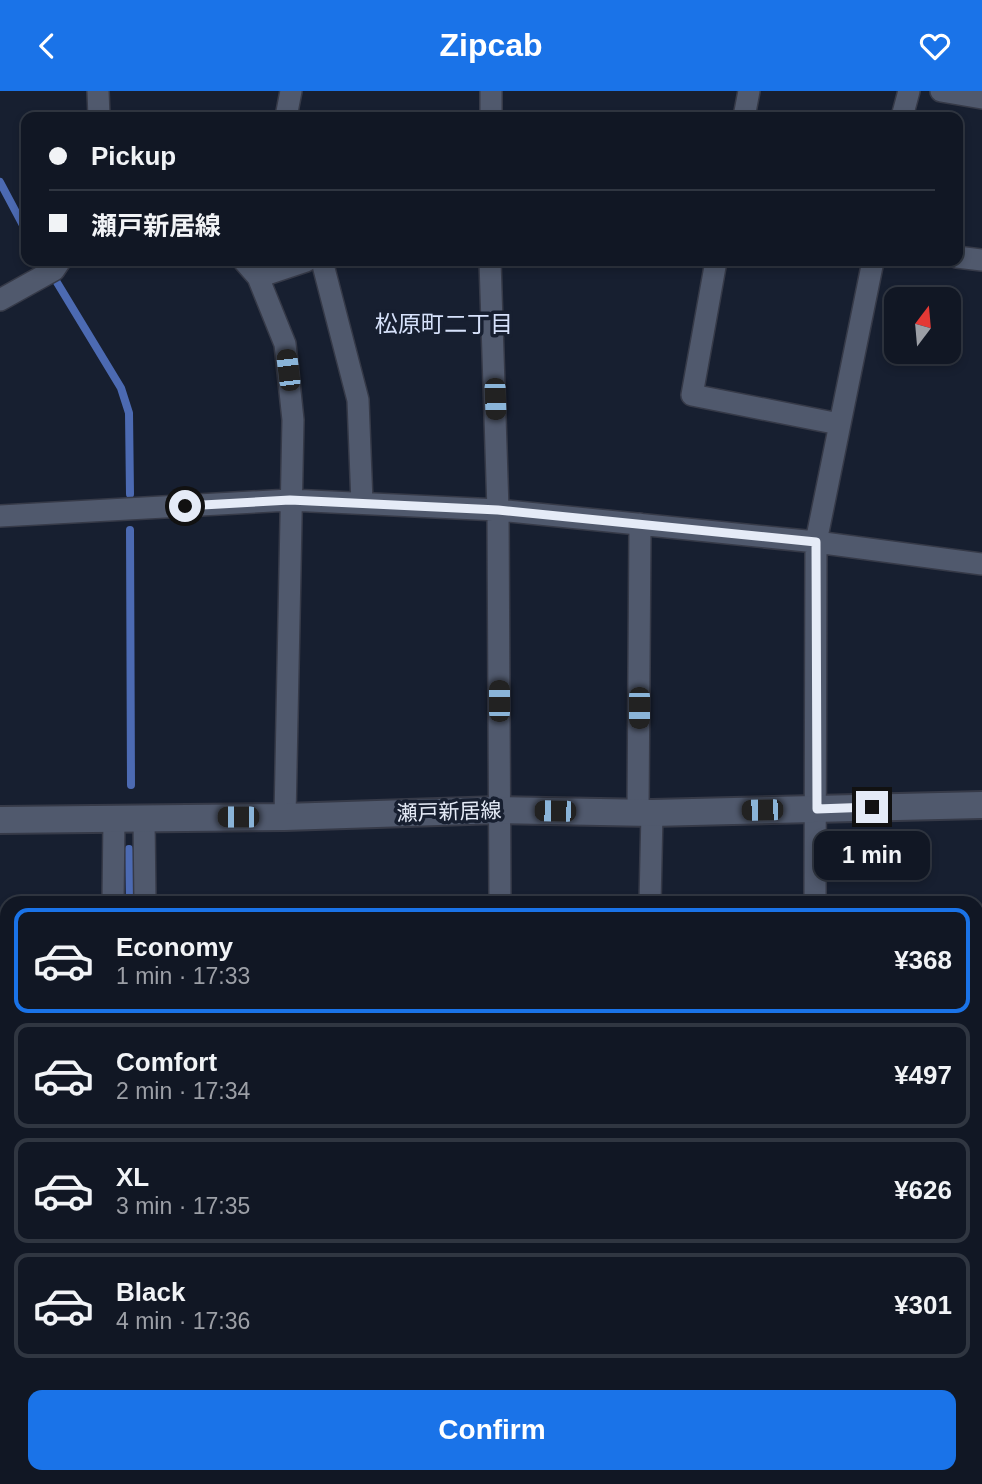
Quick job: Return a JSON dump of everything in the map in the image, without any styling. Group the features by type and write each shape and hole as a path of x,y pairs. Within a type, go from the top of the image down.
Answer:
{"street":[{"path":"98,91 99,112"},
{"path":"287,112 291,91"},
{"path":"491,91 491,112"},
{"path":"745,112 749,91"},
{"path":"903,112 909,91"},
{"path":"941,91 982,98"},
{"path":"963,258 982,260"},
{"path":"248,266 258,277 285,344 293,420 285,817"},
{"path":"258,277 291,266"},
{"path":"323,266 358,400 362,503"},
{"path":"490,266 498,510 500,896"},
{"path":"715,266 692,395 839,423"},
{"path":"815,896 816,542 872,266"},
{"path":"0,300 52,270"},
{"path":"0,516 290,500 362,503 498,510 816,542 982,564"},
{"path":"640,524 645,812 650,896"},
{"name":"瀬戸新居線","path":"0,820 285,817 499,810 645,812 982,805"},
{"path":"144,818 145,896"},
{"path":"113,896 114,819"}],"waterway":[{"path":"0,182 21,222"},
{"path":"47,266 121,388 129,413 130,494"},
{"path":"130,530 131,785"},
{"path":"129,849 130,896"}],"district":[{"name":"松原町二丁目","path":"444,324"}],"route":[{"path":"185,506 290,500 498,510 816,542 817,809 872,807"}]}
